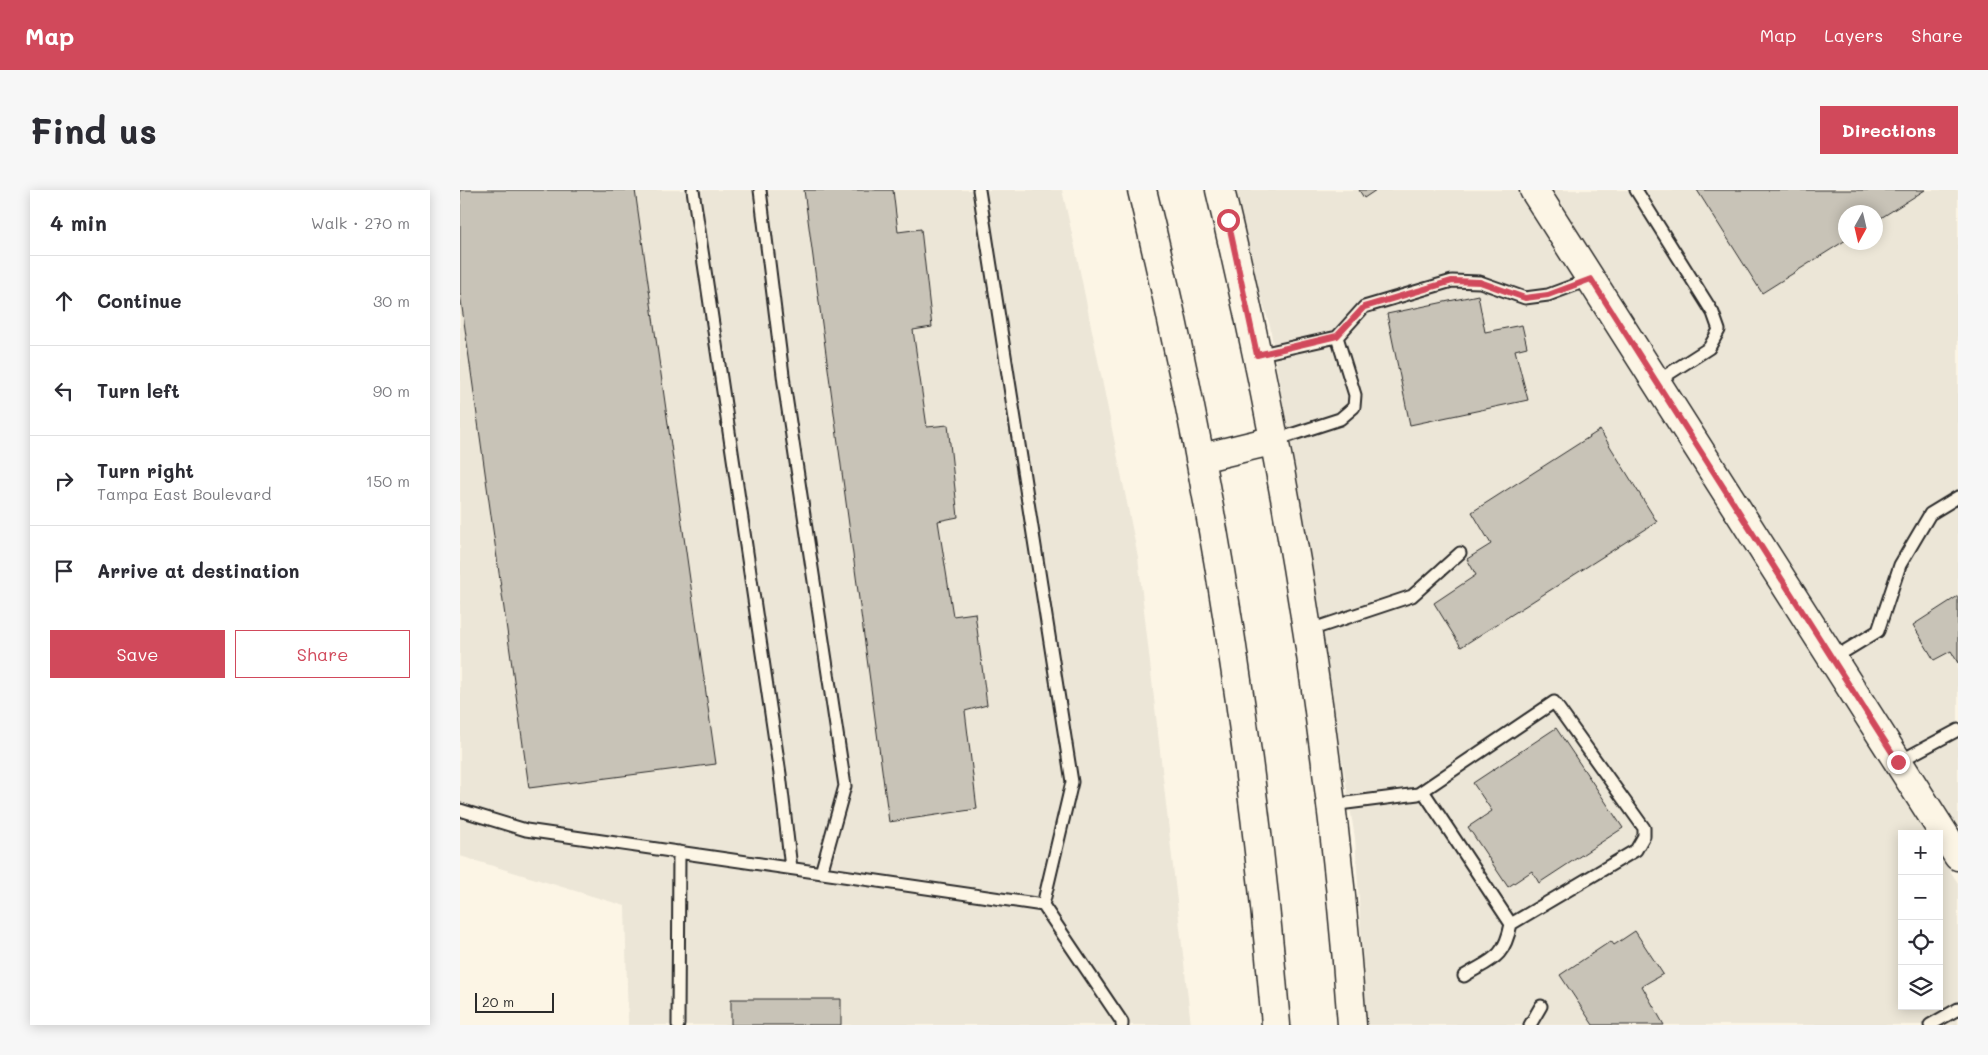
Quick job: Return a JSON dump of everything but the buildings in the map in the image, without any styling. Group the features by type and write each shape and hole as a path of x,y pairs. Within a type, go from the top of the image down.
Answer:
{"main road":[{"path":"1142,190 1163,276 1201,458 1241,701 1267,908 1276,1025"},
{"path":"1220,190 1275,440 1307,631 1332,805 1352,1025"},
{"path":"1534,190 1958,856"},
{"path":"1201,458 1275,440"}],"lane":[{"path":"693,190 780,774 791,868"},
{"path":"760,190 784,383 845,786 821,873"},
{"path":"979,190 1072,782 1043,905 1122,1022 1122,1025"},
{"path":"1636,190 1713,313 1719,330 1708,348 1656,382"},
{"path":"1257,355 1337,336 1364,307 1452,281 1480,282 1525,298 1548,295 1591,279"},
{"path":"1275,440 1340,419 1354,407 1354,395 1337,336"},
{"path":"1832,658 1878,630 1900,566 1930,514 1958,497"},
{"path":"1307,631 1412,596 1460,553"},
{"path":"1332,805 1418,794 1554,702 1644,828 1644,836 1636,850 1511,924"},
{"path":"1898,762 1958,730"},
{"path":"1422,791 1511,924 1508,938 1501,953 1464,976"},
{"path":"460,810 526,830 1043,905"},
{"path":"678,1025 679,852"},
{"path":"1530,1025 1541,1006"},
{"path":"1930,1025 1958,1009"}],"shaded area":[{"path":"460,190 1062,190 1138,557 1191,1025 628,1025 625,906 460,856"},
{"path":"1234,190 1517,190 1924,830 1898,830 1898,1010 1943,1010 1943,860 1958,883 1958,1025 1367,1025 1355,838 1270,326 1255,278"},
{"path":"1551,190 1958,190 1958,830"}],"route":[{"path":"1228,220 1257,355 1337,336 1364,307 1452,281 1480,282 1525,298 1548,295 1591,279 1898,762"}]}
